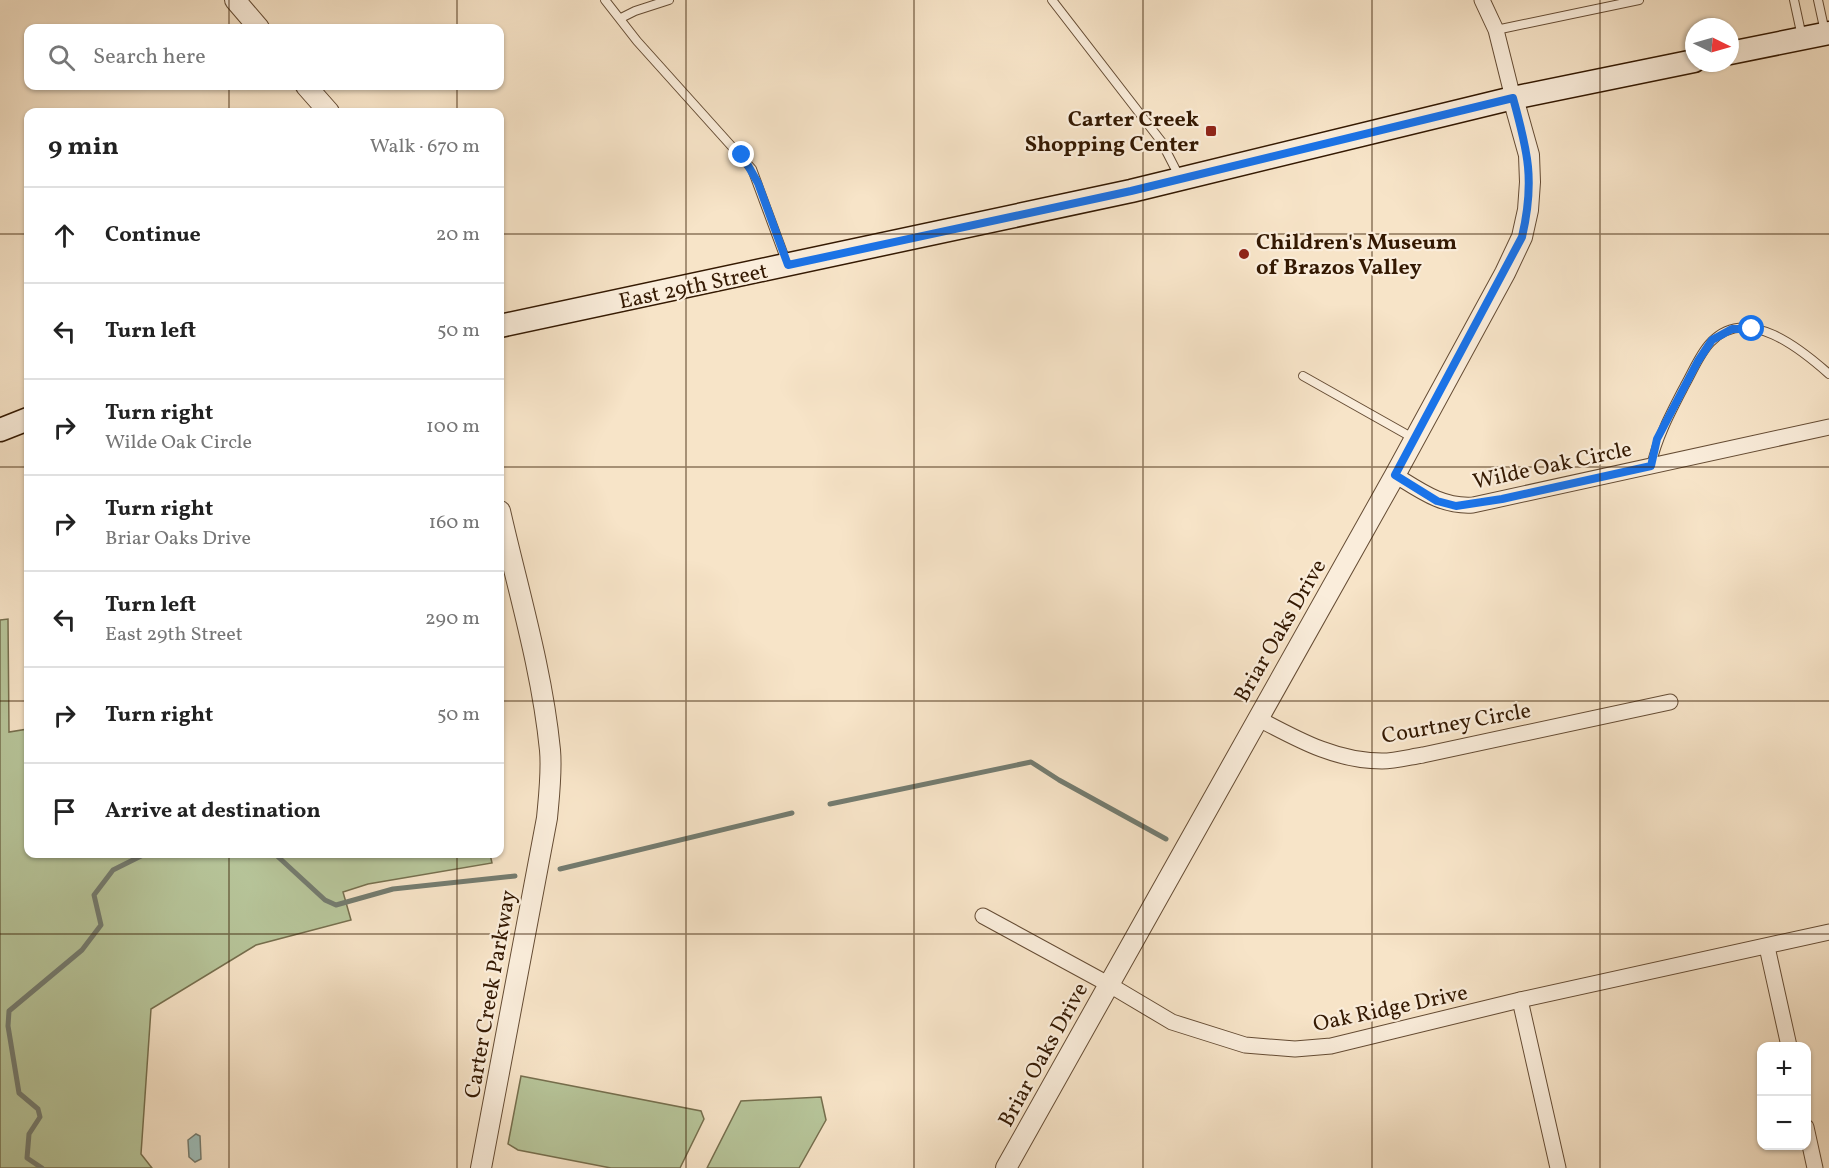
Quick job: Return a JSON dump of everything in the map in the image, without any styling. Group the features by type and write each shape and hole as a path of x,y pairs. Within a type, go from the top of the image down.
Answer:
{"main road":[{"path":"1739,51 1827,33"},
{"name":"East 29th Street","path":"504,325 1131,191 1513,98 1685,63"},
{"path":"0,430 24,421"}],"street":[{"path":"236,0 256,24"},
{"path":"1482,0 1496,30 1513,98"},
{"path":"310,90 325,108"},
{"name":"Briar Oaks Drive","path":"1006,1168 1415,439 1522,237 1528,210 1529,155 1513,98"},
{"name":"Wilde Oak Circle","path":"1395,475 1437,501 1456,506 1502,499 1829,427"},
{"name":"Carter Creek Parkway","path":"482,1168 547,819 550,782 550,752 543,693 504,528"},
{"name":"Courtney Circle","path":"1257,718 1316,749 1347,757 1382,761 1423,755 1670,702"},
{"name":"Oak Ridge Drive","path":"983,916 1108,984 1172,1022 1245,1045 1295,1049 1331,1046 1520,1000 1829,932"},
{"path":"1767,947 1788,1042"},
{"path":"1520,1000 1558,1168"},
{"path":"1811,1150 1815,1168"}],"lane":[{"path":"605,0 644,49 752,169 788,265"},
{"path":"621,18 669,0"},
{"path":"1052,0 1161,141 1180,178"},
{"path":"1496,30 1639,0"},
{"path":"1794,0 1803,38"},
{"path":"1818,0 1827,33"},
{"path":"1651,466 1657,439 1698,361 1712,340 1732,329 1752,329 1778,336 1801,349 1829,374"},
{"path":"1303,376 1415,439"}],"green space":[{"path":"8,619 9,732 24,730 24,858 491,858 492,863 368,884 343,892 351,920 256,945 151,1009 141,1154 152,1168 0,1168 0,620"},
{"path":"521,1076 701,1111 704,1119 680,1168 611,1168 518,1150 508,1144"},
{"path":"821,1097 826,1120 799,1168 707,1168 741,1101"}],"water":[{"path":"196,1134 200,1136 201,1159 195,1162 189,1157 188,1140"}],"waterway":[{"path":"830,804 1031,762 1166,839"},
{"path":"560,869 792,813"},
{"path":"42,1168 27,1158 29,1134 40,1117 38,1109 19,1093 8,1026 9,1011 82,950 101,925 94,895 113,870 137,858"},
{"path":"279,858 325,900 336,905 393,889 515,876"}],"place":[{"name":"Carter Creek Shopping Center","path":"1211,131"},
{"name":"Children's Museum of Brazos Valley","path":"1244,254"}],"route":[{"path":"742,155 758,183 788,265 1131,191 1513,98 1529,155 1528,210 1522,237 1505,273 1395,475 1437,501 1456,506 1473,505 1651,466 1657,439 1698,361 1712,340 1732,329 1752,329"}]}
